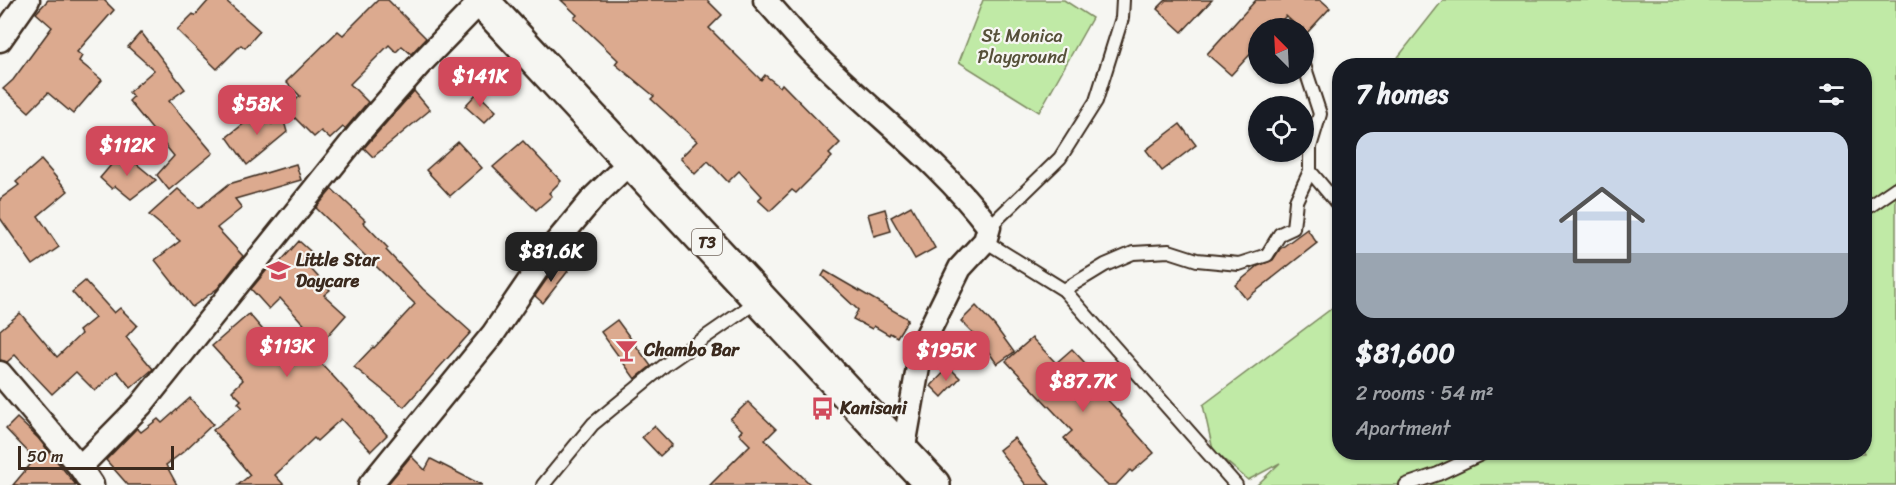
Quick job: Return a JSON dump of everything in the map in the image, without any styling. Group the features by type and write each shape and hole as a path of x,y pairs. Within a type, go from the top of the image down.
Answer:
{"highway":[{"name":"T3","path":"481,0 931,484"}],"street":[{"path":"0,40 28,0"},
{"path":"0,373 87,480 141,405 360,132 481,0"},
{"path":"765,0 817,58 945,175 970,202 987,234 960,268 921,345 903,452"},
{"path":"370,485 492,334 553,246 594,197 631,161"}],"lane":[{"path":"1123,0 1122,18 1096,101 1060,158 987,234 1064,290 1236,485"},
{"path":"1064,290 1105,265 1133,254 1169,251 1197,260 1239,264 1267,255 1280,234 1293,228 1296,201 1310,171 1310,147 1320,114 1310,84"},
{"path":"1310,171 1332,197"},
{"path":"1872,204 1896,188"},
{"path":"543,485 593,423 665,365 759,299"},
{"path":"1406,485 1468,460"}],"green space":[{"name":"St Monica Playground","path":"983,0 1064,0 1092,18 1039,112 959,62"},
{"path":"1443,0 1896,0 1896,485 1257,485 1280,463 1248,480 1213,450 1203,405 1332,308 1332,460 1872,460 1872,58 1397,58"}],"building":[{"path":"48,0 104,0 114,10 77,52 82,56 79,61 102,80 73,114 48,93 29,112 3,89 13,80 52,27 36,13"},
{"path":"209,0 225,0 260,31 245,48 241,45 217,69 177,30 193,14 195,16"},
{"path":"378,0 388,0 426,38 411,54 402,46 396,52 389,45 350,84 368,102 345,129 343,127 330,139 321,131 314,137 286,109 300,96 286,82 338,31 343,35"},
{"path":"561,0 707,0 722,15 709,28 761,80 765,75 780,87 782,84 840,143 829,154 832,157 796,193 792,190 770,211 758,200 762,196 739,171 728,182 708,161 695,174 680,158 697,141 651,99 654,96 615,64 618,60 574,18 577,15"},
{"path":"1166,0 1212,0 1182,32 1157,9"},
{"path":"1256,0 1321,0 1330,8 1314,25 1314,18 1288,18 1286,16 1284,18 1248,18 1248,57 1231,75 1207,54"},
{"path":"141,32 185,89 169,101 213,153 169,190 157,175 174,156 129,101 133,97 129,92 154,70 128,47"},
{"path":"414,91 430,110 373,157 364,148"},
{"path":"477,93 496,111 484,123 465,106"},
{"path":"261,110 272,124 282,114 287,132 247,165 227,137"},
{"path":"1180,124 1196,145 1162,171 1146,150"},
{"path":"523,141 561,181 549,193 552,196 536,210 493,167"},
{"path":"458,142 482,168 450,196 426,170"},
{"path":"122,152 156,180 131,199 115,186 112,189 100,178"},
{"path":"41,160 68,191 38,216 59,247 33,265 0,218 0,199 19,185 16,182"},
{"path":"296,164 301,180 235,199 242,208 217,228 243,256 218,288 192,307 155,260 180,241 149,215 178,189 199,208 229,184"},
{"path":"332,189 365,220 363,222 388,248 386,250 423,289 471,332 404,407 354,367 415,304 316,208"},
{"path":"911,206 935,248 915,259 891,217"},
{"path":"885,209 891,231 874,236 868,214"},
{"path":"1307,229 1317,243 1246,299 1235,285 1258,266 1273,260 1280,249"},
{"path":"299,241 319,259 310,268 330,290 324,295 346,315 323,341 320,338 309,350 387,435 371,451 341,419 317,441 314,438 275,475 284,485 238,485 250,475 213,430 242,407 238,403 241,400 232,391 243,380 212,346 249,314 282,352 309,330 280,298 269,309 251,289 269,268 272,271"},
{"path":"558,263 568,271 543,303 535,296"},
{"path":"825,271 908,319 897,337 874,326 872,329 853,319 858,310 822,276"},
{"path":"85,281 114,313 120,308 137,325 126,337 153,369 131,388 117,371 95,391 76,372 52,394 15,355 7,362 0,360 0,330 20,313 57,357 81,334 79,331 95,318 72,292"},
{"path":"976,306 995,326 1014,352 997,364 981,341 961,321"},
{"name":"Chambo Bar","path":"617,320 651,366 635,379 601,332"},
{"path":"1032,338 1056,363 1072,349 1085,363 1078,369 1154,453 1132,472 1130,470 1116,485 1107,485 1080,459 1064,438 1072,431 1006,361"},
{"path":"949,367 960,378 942,397 931,386"},
{"path":"190,398 213,424 166,465 177,485 128,485 106,460 137,428 141,432 158,419 162,423"},
{"path":"748,402 776,429 765,440 811,485 710,485 750,445 739,434 742,430 730,419"},
{"path":"17,418 38,438 76,485 13,485 35,459 6,429"},
{"path":"654,426 672,445 660,456 642,437"},
{"path":"1014,438 1050,485 1026,485 999,450"},
{"path":"411,456 425,470 431,459 482,485 387,485"}],"place":[{"name":"Little Star Daycare","path":"278,270"},
{"name":"Chambo Bar","path":"626,350"},
{"name":"Kanisani","path":"822,408"}]}
